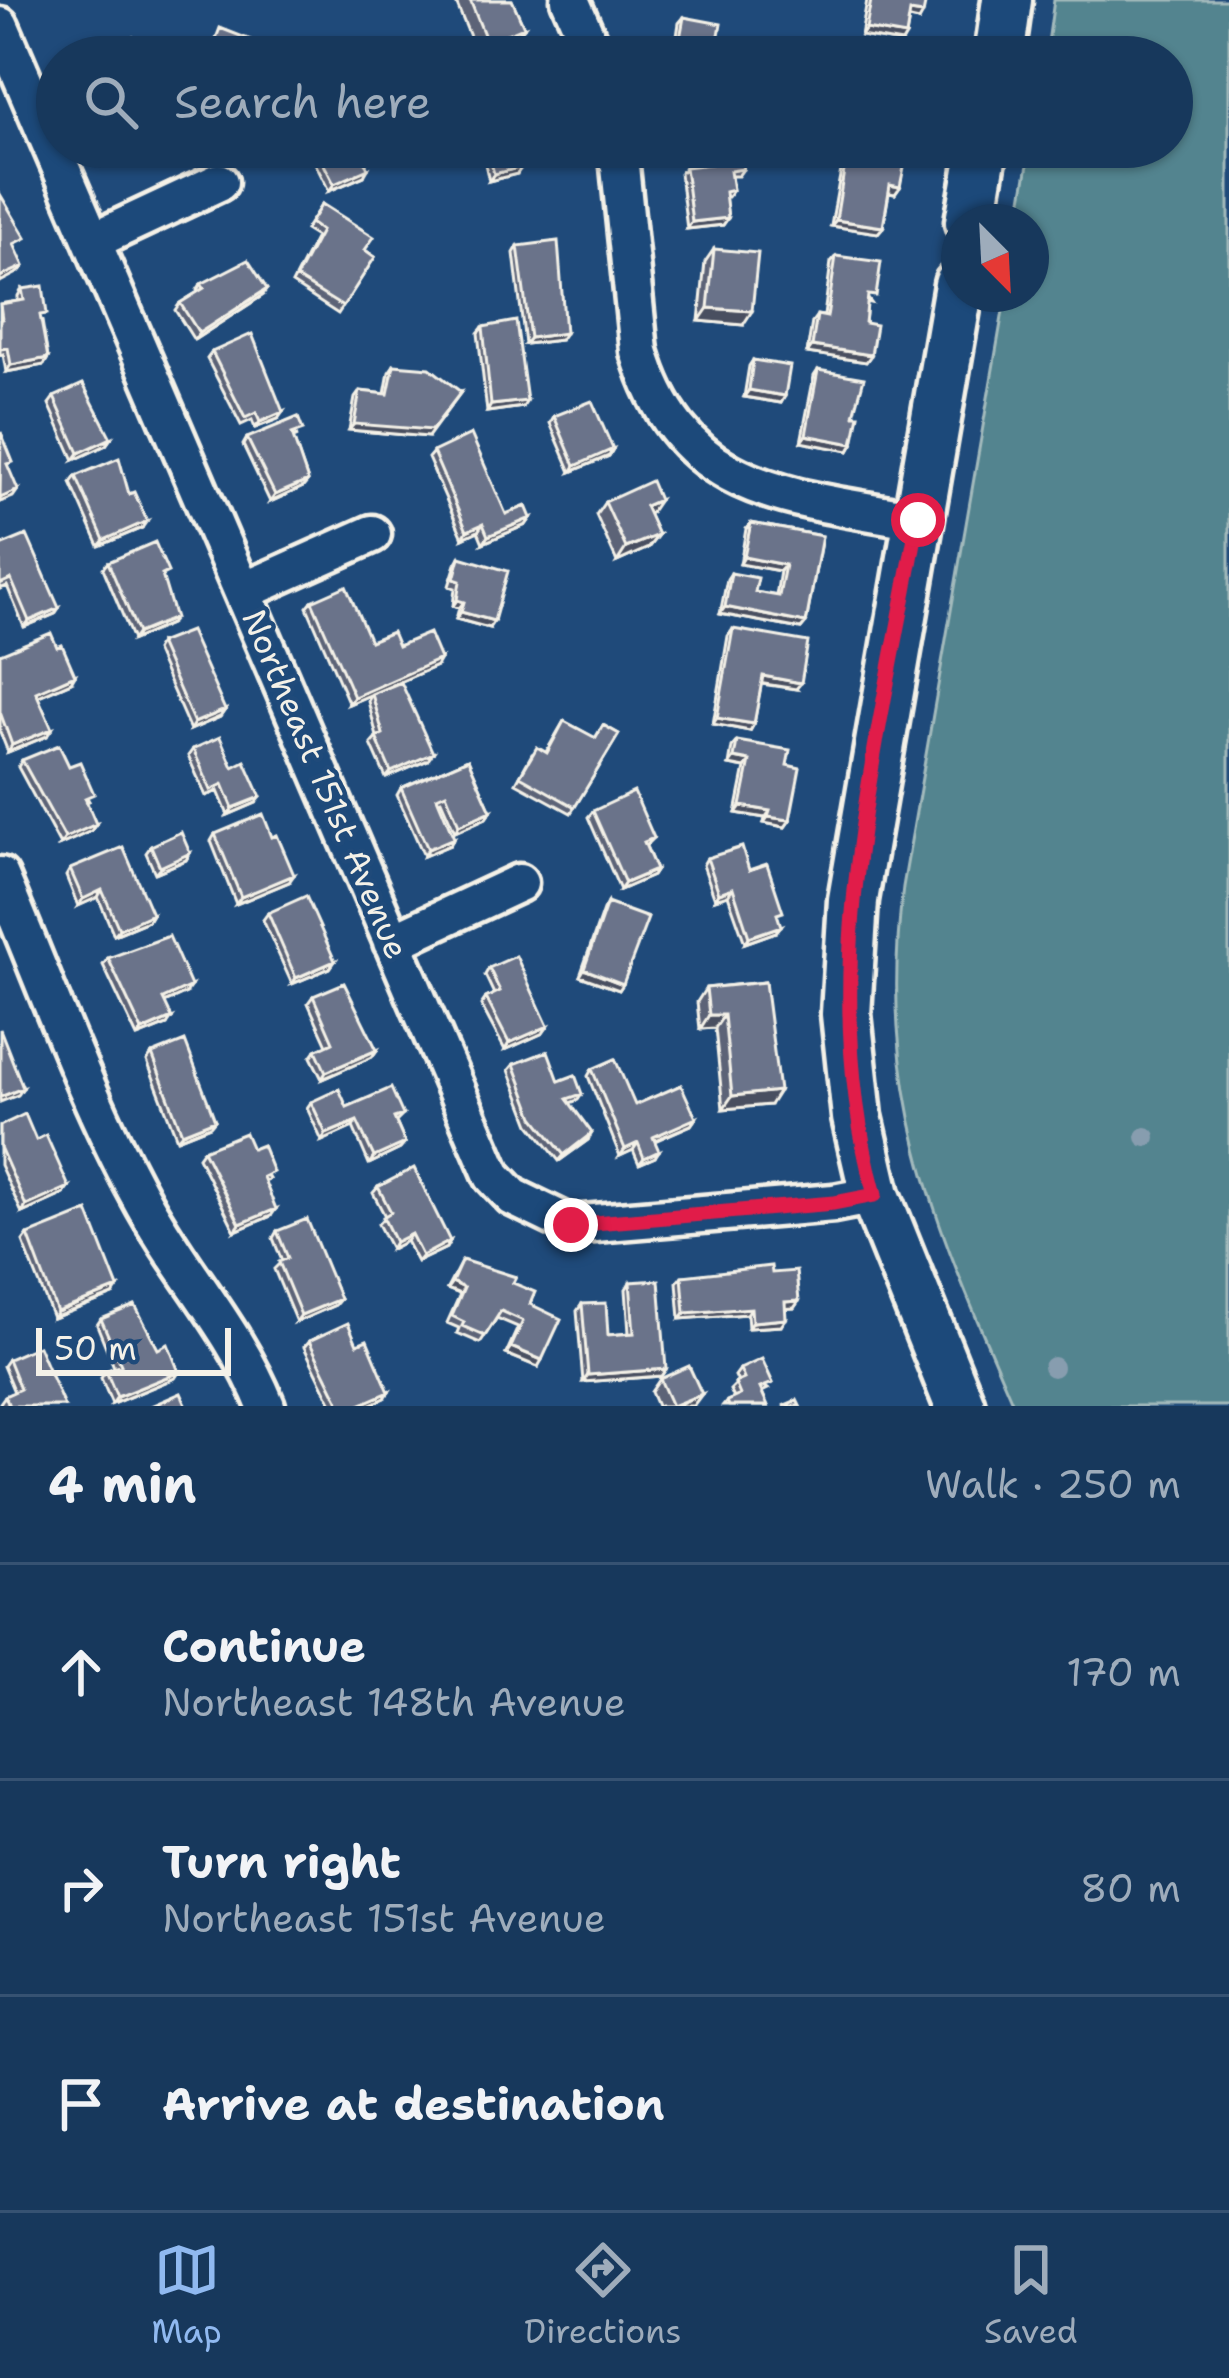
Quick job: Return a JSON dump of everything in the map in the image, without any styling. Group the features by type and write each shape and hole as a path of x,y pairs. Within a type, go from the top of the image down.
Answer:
{"main road":[{"path":"1002,36 1007,0"},
{"path":"973,204 979,168"},
{"path":"954,312 847,958 849,1066 875,1195 960,1406"}],"street":[{"path":"570,0 586,36"},
{"name":"Northeast 151st Avenue","path":"0,26 36,108"},
{"name":"Northeast 151st Avenue","path":"62,168 493,1176 536,1209 571,1225 834,1203 875,1195"},
{"path":"621,168 639,351 648,383 681,439 739,482 918,520"},
{"path":"94,240 219,182"},
{"path":"244,591 372,534"},
{"path":"0,876 135,1188 164,1242 248,1361 266,1406"},
{"path":"392,942 519,883"}],"green space":[{"path":"1054,0 1229,0 1229,1406 1014,1406 959,1276 919,1155 898,1030 903,887 1003,312 1049,312 1049,204 1021,204 1027,168 1193,168 1193,36 1049,36"}],"building":[{"path":"470,0 512,0 524,27 502,36 485,36"},
{"path":"871,0 926,0 923,14 910,12 906,36 866,29"},
{"path":"684,17 721,24 719,36 680,36"},
{"path":"220,28 241,36 217,36"},
{"path":"326,168 368,168 368,169 334,184"},
{"path":"685,168 743,168 730,171 733,190 725,192 728,218 692,222"},
{"path":"844,168 904,168 900,187 890,185 883,227 836,220"},
{"path":"0,194 26,238 14,244 24,266 0,277"},
{"path":"322,204 374,237 365,250 375,257 343,307 296,278 321,231 310,223"},
{"path":"558,241 565,333 530,338 518,246"},
{"path":"714,249 758,253 752,311 708,308"},
{"path":"836,256 881,262 876,296 868,295 865,323 876,325 871,355 812,346 817,315 827,317"},
{"path":"248,260 267,289 199,333 180,303 204,288 201,284"},
{"path":"43,286 47,314 40,315 48,358 11,365 8,348 0,349 0,304 24,300 22,289"},
{"path":"516,321 527,401 491,405 483,327"},
{"path":"252,334 283,412 260,422 256,413 245,418 212,352"},
{"path":"753,360 790,366 785,396 749,390"},
{"path":"394,365 430,368 461,392 432,430 354,424 360,391 388,394"},
{"path":"818,370 864,378 854,415 859,415 853,444 806,435"},
{"path":"83,384 111,438 79,453 54,397"},
{"path":"592,401 613,449 575,466 554,416"},
{"path":"298,417 303,430 292,434 308,481 275,495 247,438"},
{"path":"1,432 18,490 0,498"},
{"path":"471,434 506,514 526,506 531,518 488,536 483,524 467,531 433,452"},
{"path":"119,458 129,494 134,492 147,521 104,540 76,476"},
{"path":"651,481 659,500 645,506 658,535 626,548 605,502"},
{"path":"751,523 822,536 806,623 725,607 731,573 758,578 755,592 779,596 785,565 744,557"},
{"path":"27,535 59,608 29,621 11,579 0,584 0,546"},
{"path":"155,542 168,572 162,575 175,618 138,633 108,562"},
{"path":"460,557 508,571 494,621 461,612 464,602 457,600 460,581 454,579"},
{"path":"346,586 370,641 392,632 398,646 429,633 440,659 354,697 312,601"},
{"path":"733,629 808,642 801,683 763,676 754,724 717,718"},
{"path":"190,631 225,710 194,723 159,643"},
{"path":"51,633 75,675 36,692 52,729 12,745 0,712 0,654"},
{"path":"401,682 433,753 391,772 376,737 383,734 372,694"},
{"path":"564,721 596,738 603,725 619,734 575,807 520,776 537,747 547,753"},
{"path":"220,737 233,767 245,761 261,797 233,808 223,784 211,790 193,749"},
{"path":"737,741 790,750 787,765 800,768 790,820 741,806 750,761 734,758"},
{"path":"59,745 69,766 80,762 94,794 85,798 96,824 65,838 22,760"},
{"path":"468,759 491,811 459,825 446,793 437,797 454,838 428,849 401,788"},
{"path":"634,792 654,838 644,842 656,870 625,883 593,811"},
{"path":"263,814 294,875 241,897 215,834"},
{"path":"181,832 190,853 160,867 151,846"},
{"path":"123,847 152,914 119,929 102,890 83,899 70,869"},
{"path":"742,847 749,870 767,864 783,912 777,914 781,926 749,937 733,888 719,893 707,858"},
{"path":"306,896 335,961 296,978 268,913"},
{"path":"607,903 648,918 623,984 584,969"},
{"path":"169,936 191,986 163,999 172,1018 142,1031 108,958"},
{"path":"516,956 548,1026 509,1043 486,998 500,991 489,968"},
{"path":"765,982 779,1091 732,1096 724,1015 709,1015 706,988"},
{"path":"344,983 377,1050 326,1072 316,1050 333,1042 313,996"},
{"path":"0,1029 23,1088 0,1097"},
{"path":"185,1041 215,1120 182,1133 152,1054"},
{"path":"548,1051 559,1081 575,1075 582,1094 567,1099 592,1133 564,1155 534,1117 514,1064"},
{"path":"615,1059 635,1105 681,1085 696,1118 653,1137 659,1151 644,1158 638,1143 625,1149 592,1069"},
{"path":"391,1088 403,1115 394,1118 405,1143 374,1157 357,1121 326,1134 311,1102 339,1089 347,1107"},
{"path":"25,1114 36,1140 46,1135 69,1187 26,1206 0,1147 0,1126"},
{"path":"245,1133 252,1149 262,1145 273,1172 263,1177 276,1209 240,1224 203,1150"},
{"path":"414,1168 450,1241 422,1256 411,1234 395,1242 383,1217 391,1212 378,1187"},
{"path":"88,1211 118,1288 57,1312 28,1235"},
{"path":"307,1219 340,1299 301,1315 279,1262 288,1258 277,1231"},
{"path":"462,1260 516,1277 513,1283 535,1292 530,1304 561,1319 542,1360 511,1347 523,1321 501,1311 485,1336 452,1316 464,1288 452,1282"},
{"path":"771,1266 772,1273 796,1271 799,1301 785,1302 786,1319 752,1322 751,1308 685,1313 682,1276"},
{"path":"659,1280 666,1369 588,1375 582,1304 606,1303 608,1335 634,1333 630,1282"},
{"path":"135,1305 158,1349 168,1344 179,1372 117,1397 106,1371 121,1365 101,1319"},
{"path":"348,1323 357,1344 367,1340 389,1392 357,1406 341,1406 309,1341"},
{"path":"38,1346 64,1406 9,1406 5,1396 20,1389 8,1359"},
{"path":"762,1359 773,1383 760,1388 768,1406 729,1406 727,1401 740,1395 735,1383 744,1379 740,1369"},
{"path":"689,1366 702,1394 672,1406 660,1379"},
{"path":"181,1393 187,1406 151,1406"}],"route":[{"path":"571,1225 834,1203 875,1195 849,1066 847,958 918,520"}]}
